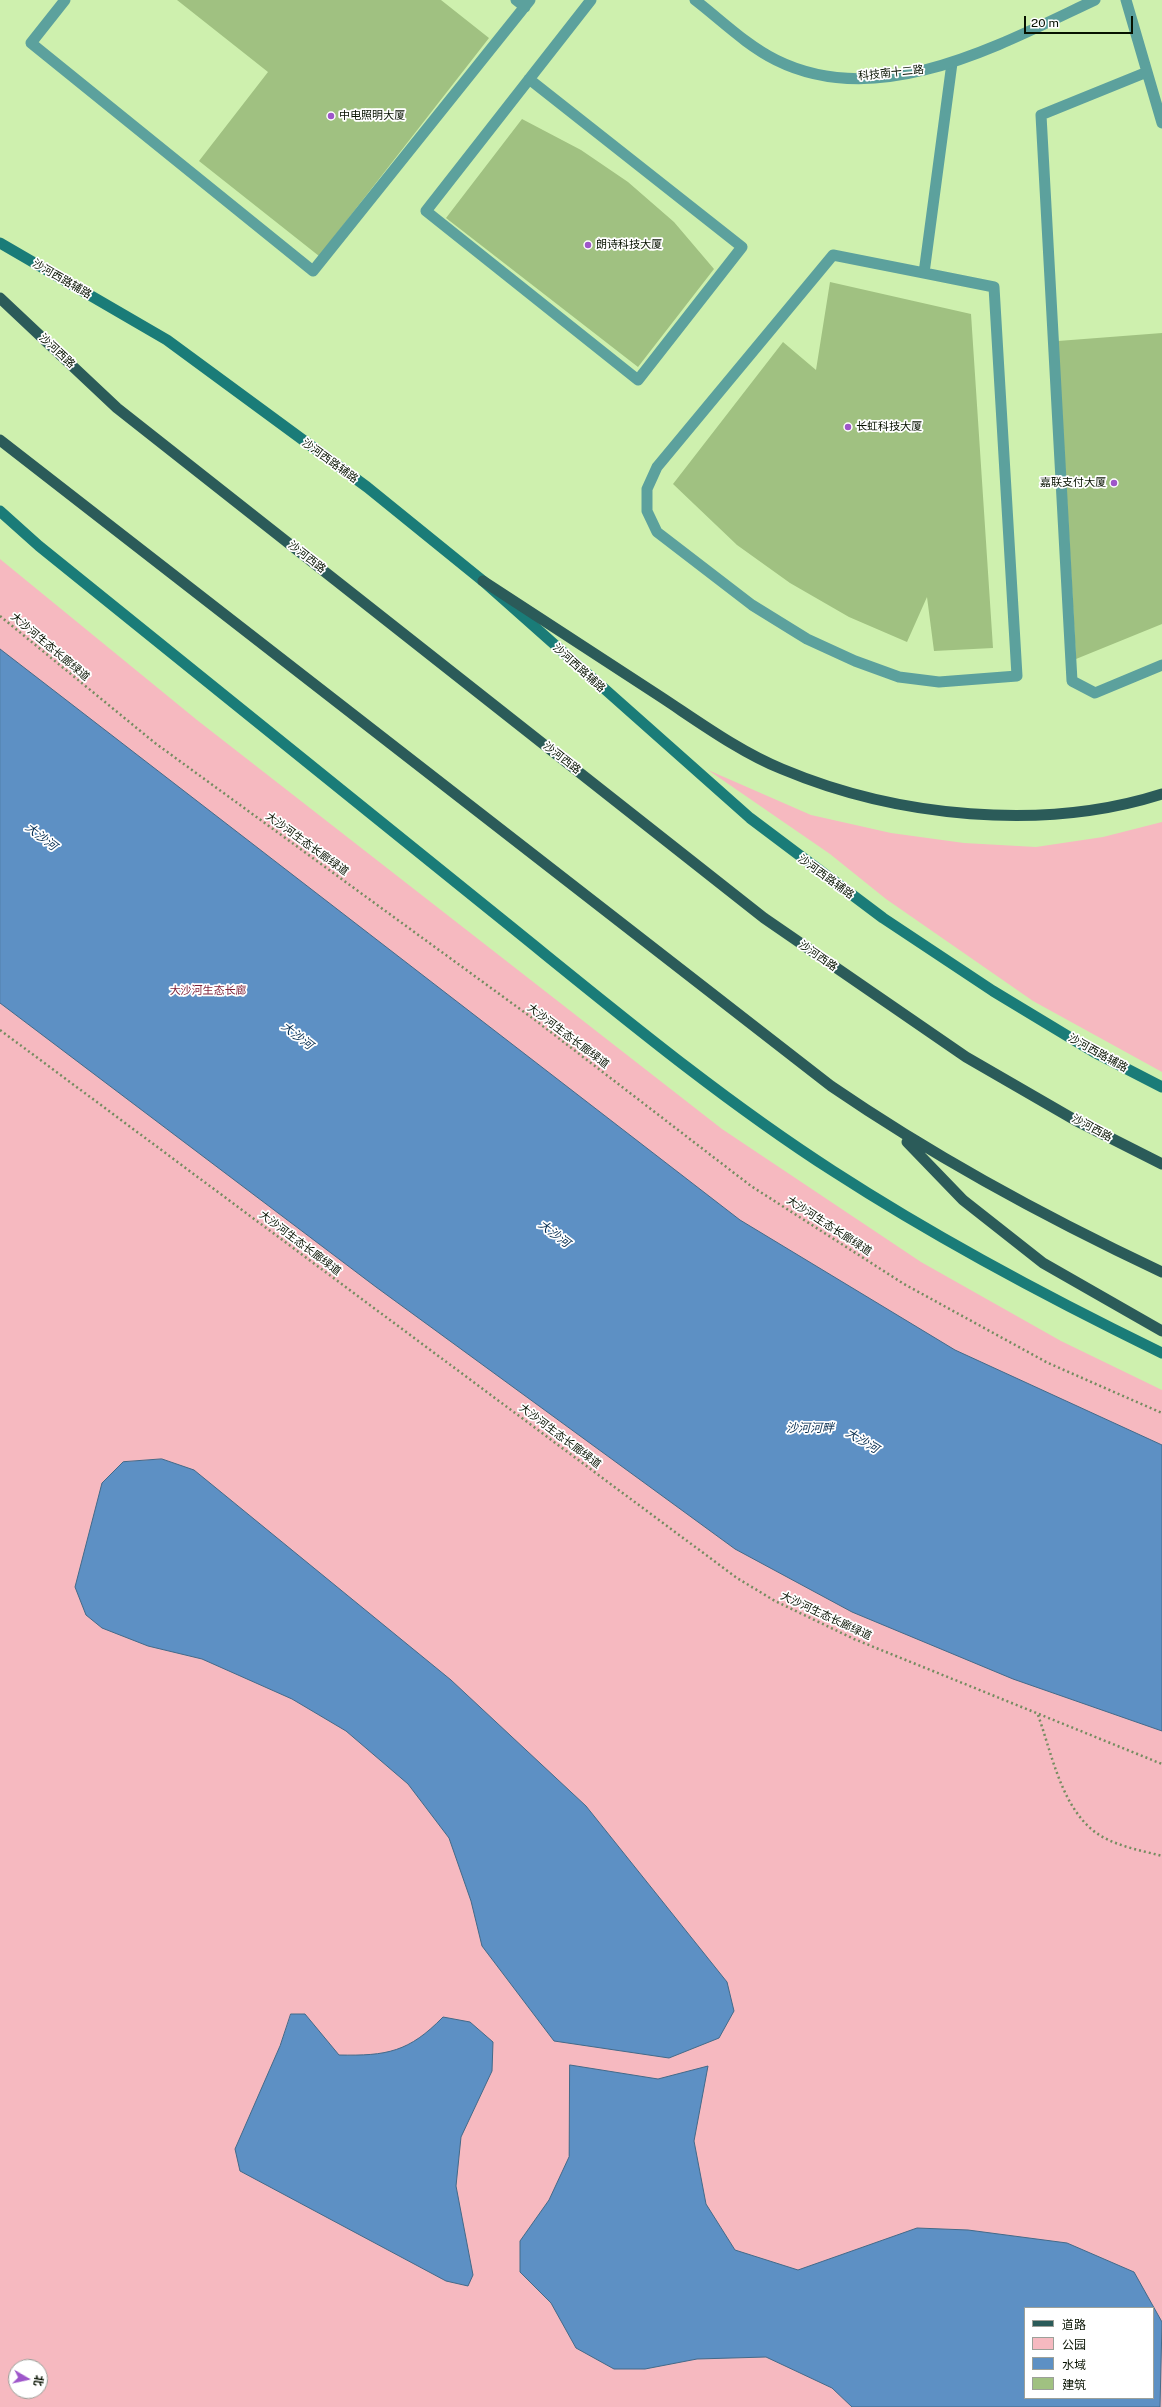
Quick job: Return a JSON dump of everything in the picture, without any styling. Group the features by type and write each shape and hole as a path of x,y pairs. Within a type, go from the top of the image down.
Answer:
{"main road":[{"name":"沙河西路辅路","path":"0,243 167,340 366,487 483,581 750,818 791,851 883,918 992,991 1094,1052 1162,1087"},
{"name":"沙河西路","path":"0,298 117,408 764,918 966,1057 1075,1120 1162,1164"},
{"path":"0,440 831,1086 897,1131 1049,1218 1162,1272"},
{"path":"0,511 45,551 335,785 641,1031 736,1104 833,1171 1046,1296 1162,1353"},
{"path":"483,581 718,734 781,769 834,789 892,803 945,811 1001,815 1062,813 1112,806 1162,794"},
{"path":"897,1131 963,1200 1043,1262 1162,1331"}],"street":[{"path":"65,0 31,43 313,271 524,2"},
{"path":"529,79 742,247 638,380 426,211 529,79 591,0"},
{"name":"科技南十二路","path":"695,0 748,42 775,59 804,71 836,76 872,77 913,72 952,63 992,48 1095,0"},
{"path":"1126,0 1162,123"},
{"path":"924,273 952,63"},
{"path":"1147,72 1041,115 1072,681 1095,693 1162,665"},
{"path":"833,256 924,273 994,287 1017,676 939,682 899,677 855,661 807,640 752,605 657,532 646,511 647,488 656,467 833,256"}],"path":[{"name":"大沙河生态长廊绿道","path":"0,616 155,744 535,1020 751,1186 904,1284 1048,1363 1162,1413"},
{"name":"大沙河生态长廊绿道","path":"0,1030 737,1578 775,1601 812,1620 1162,1764"},
{"path":"1038,1714 1066,1792 1078,1815 1096,1833 1118,1844 1162,1856"}],"green space":[{"name":"大沙河生态长廊","path":"0,559 197,720 722,1129 921,1262 1061,1341 1162,1390 1162,2407 0,2407"},
{"path":"708,770 811,815 891,833 964,843 1036,847 1103,837 1162,822 1162,1072 1033,1001 886,899 830,854"}],"water":[{"name":"沙河河畔","path":"0,649 740,1220 955,1350 1162,1445 1162,1731 1013,1679 852,1612 735,1549 376,1287 0,1003"},
{"path":"162,1459 194,1470 451,1680 586,1806 727,1982 734,2011 719,2038 669,2058 554,2041 482,1946 471,1901 449,1838 408,1784 346,1731 292,1699 202,1659 148,1646 102,1628 86,1615 75,1587 102,1483 123,1462"},
{"path":"291,2014 305,2014 339,2055 384,2053 396,2050 419,2038 443,2017 470,2022 493,2042 492,2071 461,2137 456,2186 473,2275 468,2286 446,2281 240,2171 235,2149 280,2046"},
{"path":"570,2065 658,2079 708,2066 694,2141 706,2204 735,2250 798,2270 917,2228 968,2230 1067,2243 1134,2272 1154,2307 1024,2307 1024,2399 1154,2399 1154,2308 1162,2322 1160,2407 852,2407 832,2388 766,2357 697,2359 645,2369 614,2369 576,2348 551,2303 520,2272 520,2241 549,2200 569,2157"}],"building":[{"name":"中电照明大厦","path":"177,0 441,0 489,38 319,256 199,161 268,72"},
{"name":"朗诗科技大厦","path":"522,119 581,150 628,182 674,222 714,269 638,367 446,218"},
{"name":"长虹科技大厦","path":"830,282 971,314 993,648 934,651 927,597 907,642 849,617 790,583 737,545 673,484 783,342 816,370"},
{"name":"嘉联支付大厦","path":"1162,333 1162,624 1076,659 1058,341"}],"place":[{"name":"中电照明大厦","path":"331,116"},
{"name":"朗诗科技大厦","path":"588,245"},
{"name":"长虹科技大厦","path":"848,427"},
{"name":"嘉联支付大厦","path":"1114,483"}],"water label":[{"name":"大沙河","path":"41,837"},
{"name":"大沙河","path":"297,1036"},
{"name":"大沙河","path":"554,1234"},
{"name":"大沙河","path":"862,1441"}]}
